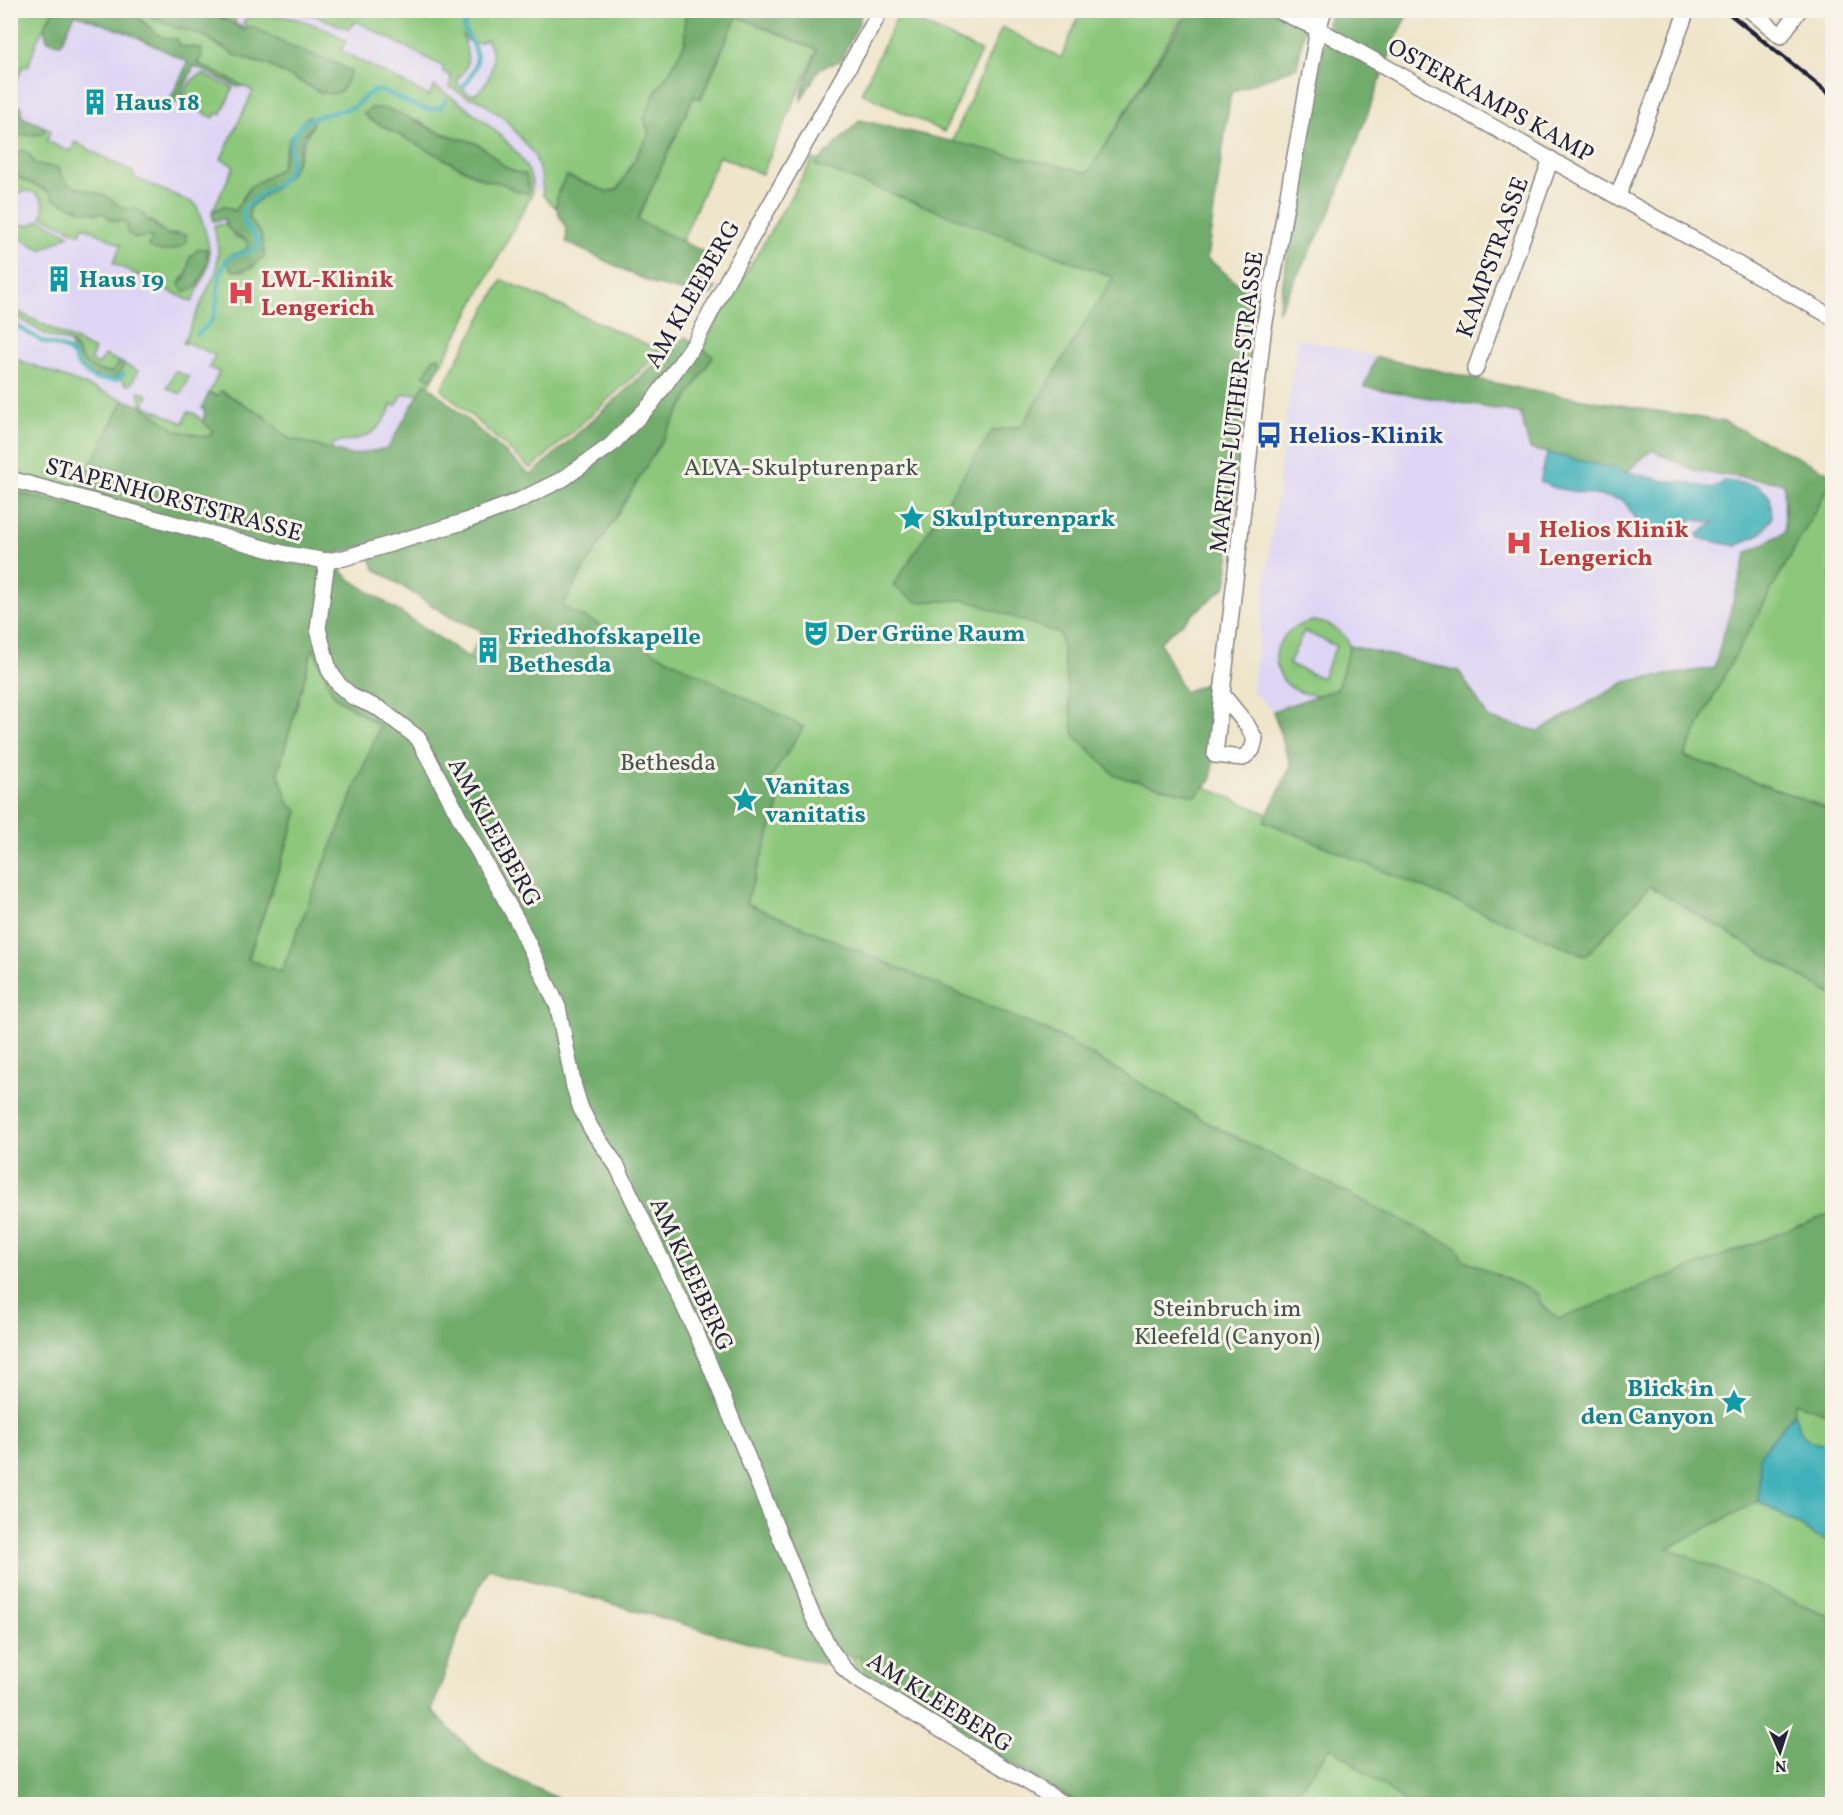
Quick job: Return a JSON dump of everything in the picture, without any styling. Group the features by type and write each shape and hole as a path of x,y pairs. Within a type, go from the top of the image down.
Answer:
{"street":[{"name":"AM KLEEBERG","path":"878,10 876,19 728,279 695,344 651,405 611,446 563,478 518,501 463,522 344,558 327,561 318,629 329,670 339,685 353,697 380,709 418,738 518,922 558,1007 574,1087 581,1109 592,1130 617,1166 697,1334 787,1556 813,1617 830,1649 844,1668 855,1678 1064,1804"},
{"name":"OSTERKAMPS KAMP","path":"1277,10 1318,29 1833,317"},
{"name":"MARTIN-LUTHER-STRASSE","path":"1222,694 1263,333 1318,29 1324,10"},
{"path":"1618,196 1688,10"},
{"path":"1750,10 1780,36 1799,10"},
{"name":"KAMPSTRASSE","path":"1475,370 1551,159"},
{"name":"STAPENHORSTSTRASSE","path":"10,479 286,554 327,561"}],"shaded area":[{"name":"LWL-Klinik Lengerich","path":"10,11 724,11 628,228 528,186 388,448 351,455 288,439 205,411 203,422 208,437 142,406 11,357"},
{"name":"Helios Klinik Lengerich","path":"1297,337 1376,357 1364,388 1520,413 1652,450 1696,471 1784,483 1785,532 1747,553 1714,668 1627,681 1539,731 1489,719 1459,671 1350,647 1337,689 1273,711 1252,691"}],"green space":[{"path":"104,10 133,16 162,37 177,39 180,46 202,49 202,56 197,63 244,86 237,87 194,66 177,103 170,100 188,62 133,35 75,14 61,44 47,40 44,28 53,11"},
{"path":"10,11 53,11 37,41 28,67 23,66 15,84 11,81"},
{"path":"115,11 143,11 175,27 205,36 218,46 251,61 268,65 320,92 342,90 351,71 294,48 253,27 245,30 208,11 215,11 236,20 235,24 245,28 247,26 243,24 245,19 271,16 310,23 346,41 341,51 429,96 434,86 447,94 498,133 525,165 532,181 531,196 441,365 439,357 429,379 435,375 421,401 418,394 403,394 396,406 392,404 382,423 370,434 353,440 333,443 331,450 288,439 263,415 222,391 217,396 209,393 219,372 209,368 215,355 186,342 183,343 217,269 218,249 214,225 227,224 235,237 246,240 248,248 232,254 233,271 243,271 256,265 261,234 249,218 250,207 289,175 296,164 306,136 313,126 289,139 280,169 250,187 235,211 223,206 212,212 234,166 221,159 253,91 197,63 196,47 179,46 155,34 142,20","holes":["364,114 419,121 435,131 475,143 502,165 516,173 528,193 482,179 369,119"]},
{"path":"143,11 208,11 245,30 253,27 294,48 351,71 342,90 331,94 320,92 268,65 235,55 205,36 175,27"},
{"path":"290,11 685,11 685,43 656,91 644,118 649,134 618,189 608,192 567,176 558,191 556,208 543,196 542,179 534,154 505,119 478,99 470,98 450,87 451,76 442,71 444,67 356,21 349,29 316,16","holes":["462,34 470,43 481,43 486,39 493,61 490,75 476,94 470,94 458,85 458,78 463,74 467,63 467,52"]},
{"path":"685,11 862,11 858,25 840,61 820,68 801,100 801,94 817,50 737,16 700,99 694,96 637,220 715,257 704,282 716,288 704,297 654,284 566,242 566,228 556,205 562,183 567,176 608,192 618,189 649,134 644,118 656,91 685,43"},
{"path":"1081,11 1186,11 1088,174 952,142 1002,27 1061,58"},
{"path":"1189,11 1308,11 1297,67 1231,92 1207,258 1243,288 1261,290 1247,387 1226,586 1160,642 1184,692 1221,678 1211,781 1195,796 1116,776 1074,735 1060,634 966,600 917,602 893,586 992,431 1022,426 1113,277 815,165 860,120 1088,173"},
{"path":"1331,11 1410,11 1396,38 1331,211 1278,312 1327,24"},
{"path":"899,13 981,51 944,132 861,93"},
{"path":"737,16 817,50 762,174 719,156 682,241 637,221 694,96 701,99"},
{"path":"203,74 233,88 221,115 216,113 214,118 181,102 191,81"},
{"path":"11,104 22,107 22,117 45,127 43,134 11,136"},
{"path":"371,108 397,112 441,133 475,143 511,170 526,174 528,194 504,184 482,179 369,119 364,114"},
{"path":"309,116 314,119 312,126 303,139 292,171 278,186 250,207 249,218 261,234 265,256 250,267 233,271 225,260 248,247 246,240 232,232 224,219 213,221 212,212 223,206 235,211 250,187 280,169 293,134"},
{"path":"45,127 51,130 47,141 70,152 75,142 134,173 133,177 196,204 206,235 209,259 205,275 192,302 113,263 121,245 83,226 80,234 42,216 44,204 33,192 23,192 14,197 11,202 11,174 96,214 104,213 111,220 126,222 136,238 167,234 153,222 121,208 104,195 65,183 60,174 46,166 35,164 29,154 15,152 11,155 11,136 42,134","holes":["190,257 206,266 196,287 188,291 180,282 189,270"]},
{"path":"24,150 35,164 60,168 61,175 70,184 106,196 123,208 137,209 168,235 186,234 186,243 172,250 152,249 148,246 152,237 136,238 128,234 126,222 111,220 104,213 85,212 53,199 50,192 11,174 11,155"},
{"name":"Steinbruch im Kleefeld (Canyon)","path":"813,159 1119,273 1147,640 1166,770 1584,951 1682,759 1832,814 1832,1804 1077,1804 859,1674 434,742 482,631 377,555 467,528 700,351"},
{"path":"10,215 20,225 31,225 41,219 69,235 42,250 11,234"},
{"path":"198,249 207,249 205,269 195,287 183,291 179,284 187,276 190,257"},
{"path":"502,280 662,351 531,469 441,389"},
{"path":"11,306 24,315 95,350 90,361 99,365 105,355 120,362 112,372 90,366 79,355 75,346 47,335 24,322 11,313"},
{"name":"Bethesda","path":"685,337 713,356 562,606 804,727 767,784 779,805 746,903 1059,1036 1208,1123 1457,1248 1463,1259 1537,1293 1542,1306 1559,1319 1832,1213 1832,1415 1795,1402 1794,1413 1760,1455 1759,1501 1668,1548 1832,1617 1832,1804 1407,1804 1331,1747 1288,1804 1080,1804 868,1678 859,1655 850,1657 841,1653 829,1659 827,1663 821,1664 488,1568 462,1624 432,1711 485,1764 569,1804 11,1804 11,491 70,506 124,400 142,406 177,431 208,437 213,431 203,422 205,412 202,408 209,393 217,396 221,391 263,415 288,438 351,455 388,448 425,383 531,475","holes":["364,546 375,569 452,618 499,637 502,647 489,671 351,580 339,569 331,555","313,648 334,696 380,726 281,972 248,959 298,811 289,804 278,772"]},
{"path":"71,343 85,362 98,370 112,372 120,362 124,364 118,376 102,378 86,372 75,359"},
{"path":"11,357 124,400 70,506 11,491"},
{"path":"439,357 441,365 435,375 429,379 424,375 434,358"},
{"path":"1376,357 1527,390 1725,422 1832,474 1832,481 1727,670 1684,756 1832,810 1832,995 1650,886 1586,956 1264,821 1291,766 1273,711 1337,689 1350,646 1459,671 1489,719 1539,731 1627,681 1714,668 1747,553 1785,532 1784,483 1696,471 1652,450 1627,472 1530,449 1520,413 1364,387"},
{"path":"124,364 138,371 132,383 127,385 118,376"},
{"path":"175,371 189,377 181,394 167,388"},
{"path":"139,391 148,395 144,405 183,423 188,412 194,413 213,431 208,437 177,431 142,406"},
{"path":"1832,481 1832,810 1684,756 1727,670"},
{"path":"1314,621 1326,624 1338,630 1347,639 1350,653 1342,681 1336,689 1329,693 1313,695 1296,690 1284,681 1278,671 1276,660 1280,642 1286,634 1303,624","holes":["1304,631 1336,646 1322,678 1289,664"]},
{"path":"313,647 334,696 380,726 281,972 248,960 298,812 289,804 278,772"}],"water":[{"path":"1547,453 1666,481 1689,483 1713,489 1724,481 1757,485 1770,496 1772,517 1763,532 1737,546 1701,539 1697,535 1713,523 1693,519 1676,530 1640,524 1623,500 1555,488 1540,482"},
{"path":"1794,1413 1799,1428 1806,1438 1824,1445 1832,1445 1832,1541 1817,1537 1759,1501 1760,1455"}],"waterway":[{"path":"463,87 473,72 477,58 464,29 467,16 473,10"},
{"path":"197,335 213,318 219,280 224,265 232,257 259,247 258,239 245,225 243,210 286,176 291,165 291,145 299,127 315,117 353,107 369,93 375,91 387,93 421,108 440,108 446,100"},
{"path":"10,322 42,341 66,349 74,356 78,365 94,379 116,380 124,374"}],"railway":[{"path":"1725,10 1832,96"}],"place":[{"name":"Haus 18","path":"95,102"},
{"name":"Haus 19","path":"59,279"},
{"name":"LWL-Klinik Lengerich","path":"241,293"},
{"name":"Helios-Klinik","path":"1269,435"},
{"name":"Skulpturenpark","path":"912,518"},
{"name":"Helios Klinik Lengerich","path":"1519,543"},
{"name":"Der Grüne Raum","path":"816,633"},
{"name":"Friedhofskapelle Bethesda","path":"488,650"},
{"name":"Vanitas vanitatis","path":"745,800"},
{"name":"Blick in den Canyon","path":"1734,1402"}],"park label":[{"name":"ALVA-Skulpturenpark","path":"801,467"}]}
